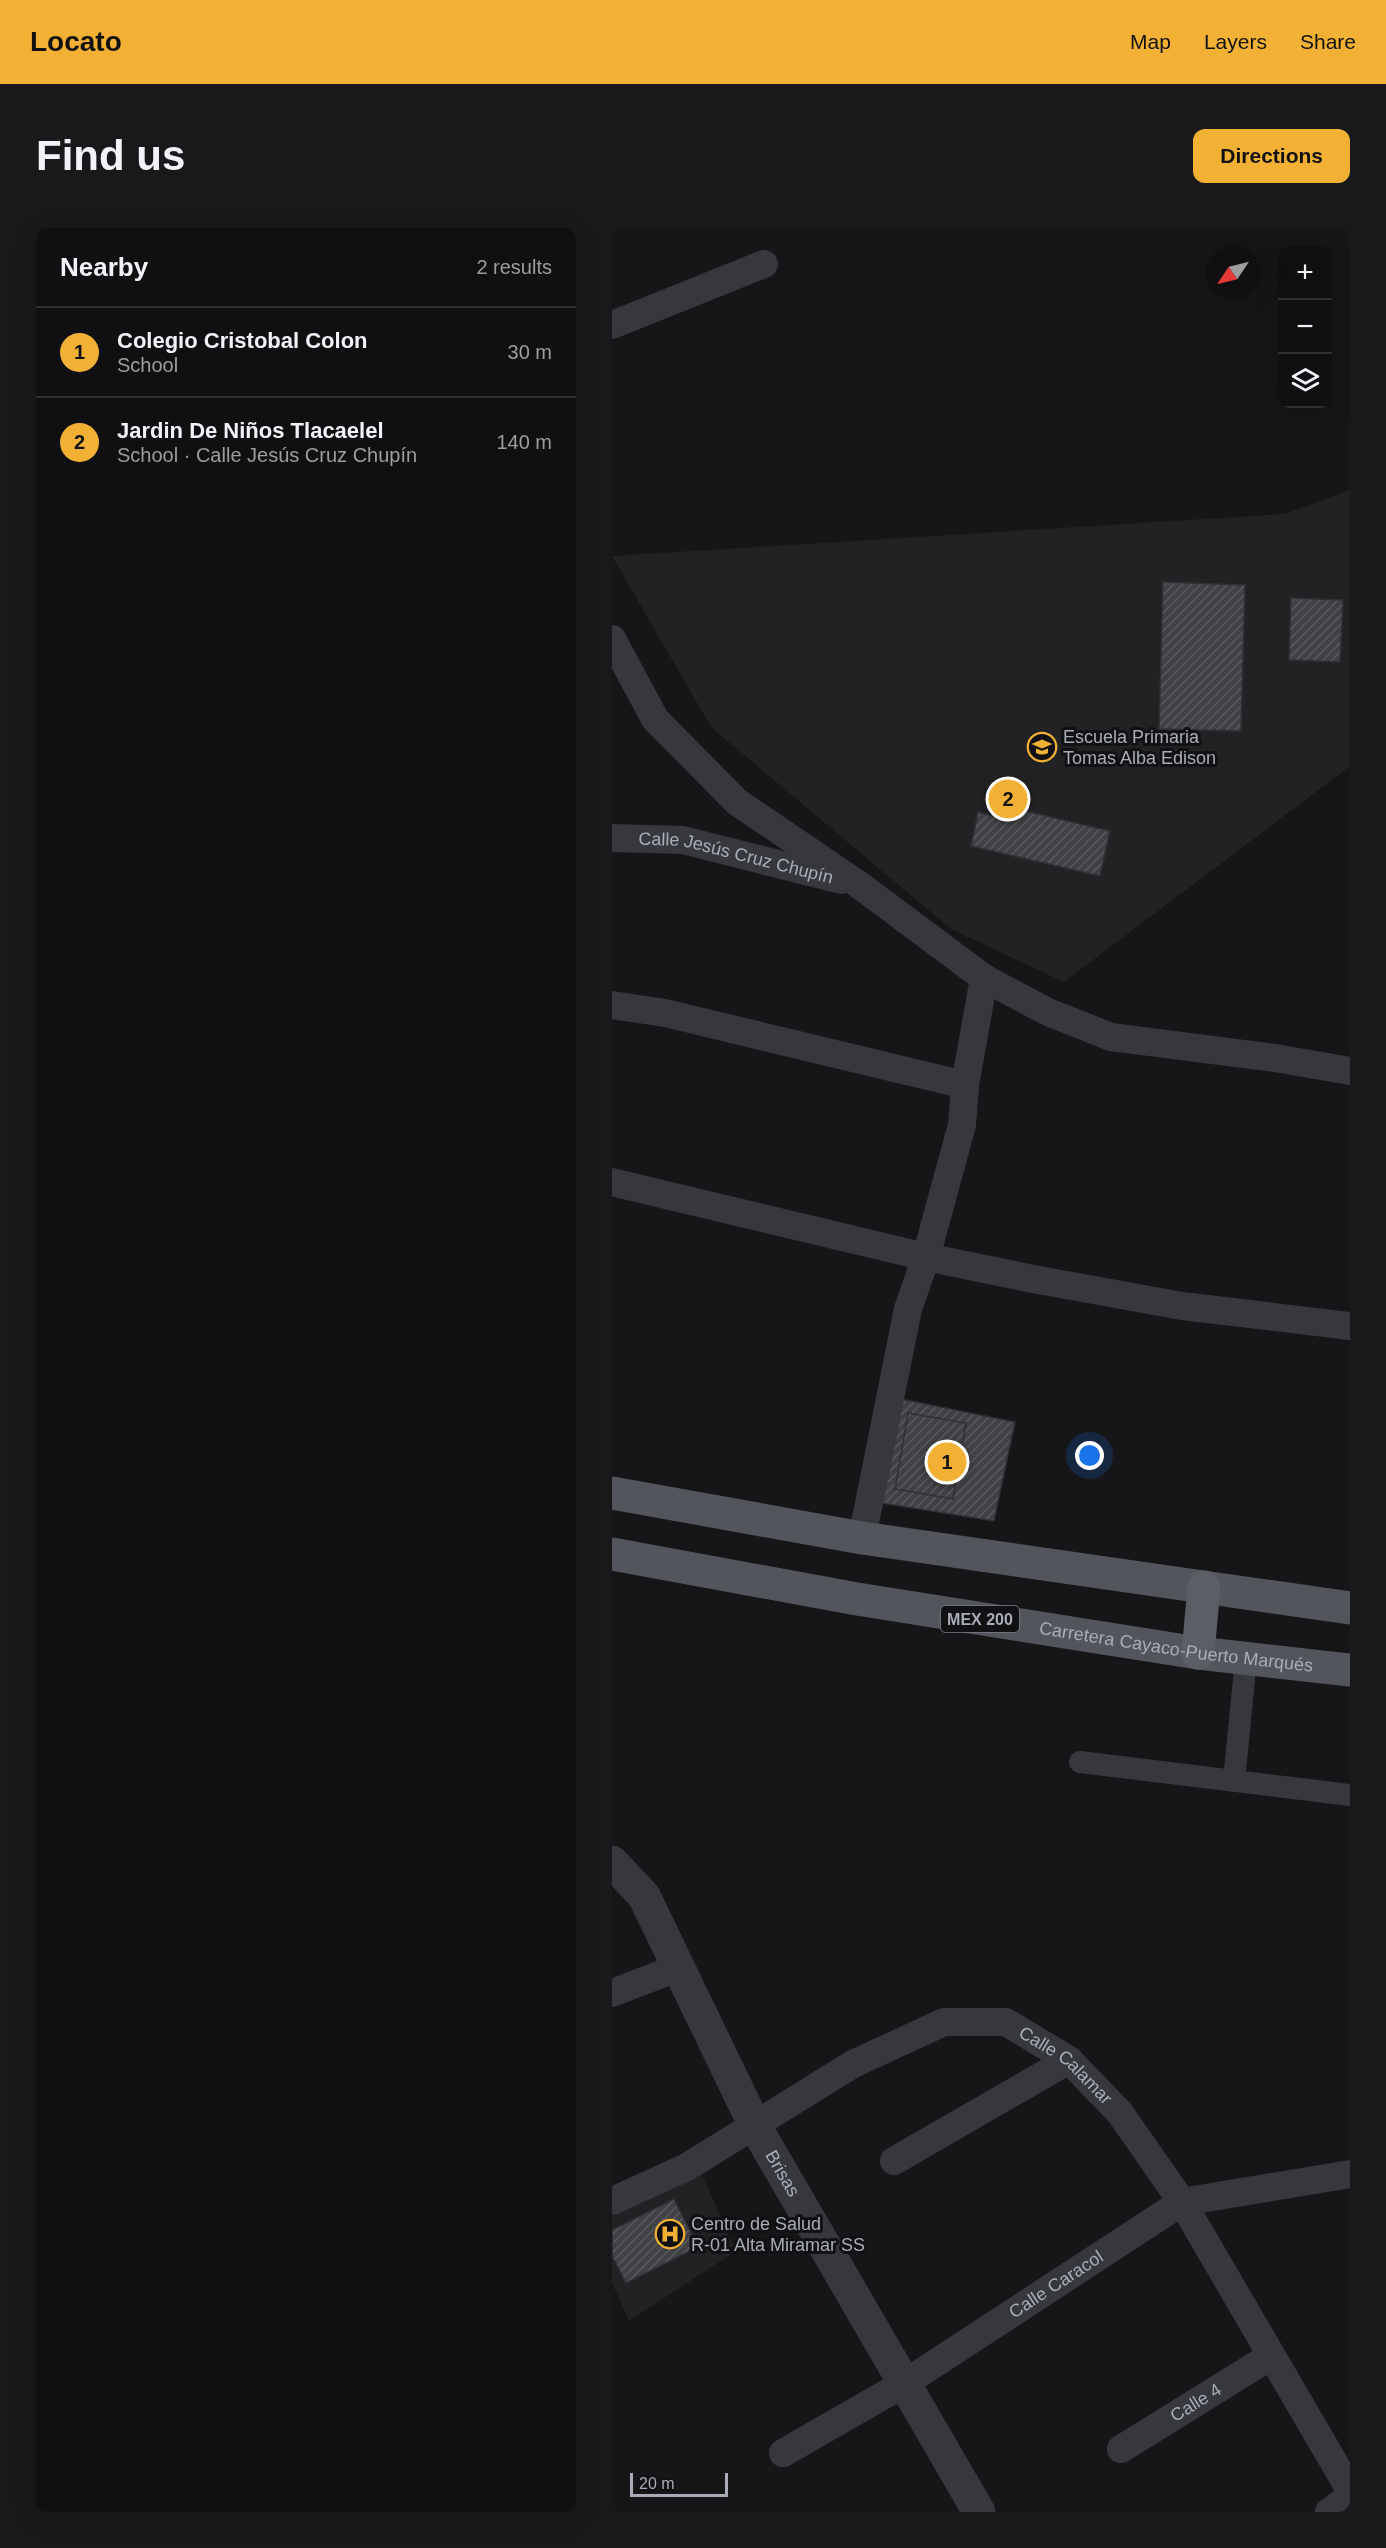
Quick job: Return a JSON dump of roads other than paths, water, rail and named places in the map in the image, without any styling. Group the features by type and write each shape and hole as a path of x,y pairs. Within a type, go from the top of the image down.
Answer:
{"highway":[{"path":"1198,1653 1204,1587"}],"main road":[{"path":"612,1493 862,1538 1350,1608"},
{"name":"Carretera Cayaco-Puerto Marqués","path":"612,1554 857,1599 1198,1653 1350,1670"}],"street":[{"path":"612,325 764,264"},
{"path":"612,639 655,719 737,802 858,884 984,978 1048,1012 1111,1037 1275,1058 1350,1071"},
{"name":"Calle Jesús Cruz Chupín","path":"612,838 683,840 858,884"},
{"path":"862,1538 908,1309 926,1257 963,1125 965,1085 984,978"},
{"path":"612,1005 665,1013 965,1085"},
{"path":"612,1182 926,1257 1182,1306 1350,1326"},
{"path":"1234,1781 1246,1658"},
{"path":"1080,1762 1350,1795"},
{"name":"Brisas","path":"612,1862 644,1896 755,2126 979,2512"},
{"path":"612,1993 677,1968"},
{"name":"Calle Calamar","path":"612,2201 687,2167 854,2064 944,2022 1006,2022 1069,2060 1120,2113 1182,2202 1350,2490"},
{"path":"894,2161 1069,2060"},
{"name":"Calle Caracol","path":"783,2453 904,2383 1182,2202 1350,2174"},
{"name":"Calle 4","path":"1121,2449 1271,2356"},
{"path":"1329,2512 1350,2497"}],"place":[{"name":"Escuela Primaria Tomas Alba Edison","path":"1042,747"},
{"name":"Jardin De Niños Tlacaelel","path":"1008,799"},
{"name":"Colegio Cristobal Colon","path":"947,1462"},
{"name":"Centro de Salud R-01 Alta Miramar SS","path":"670,2234"}]}
